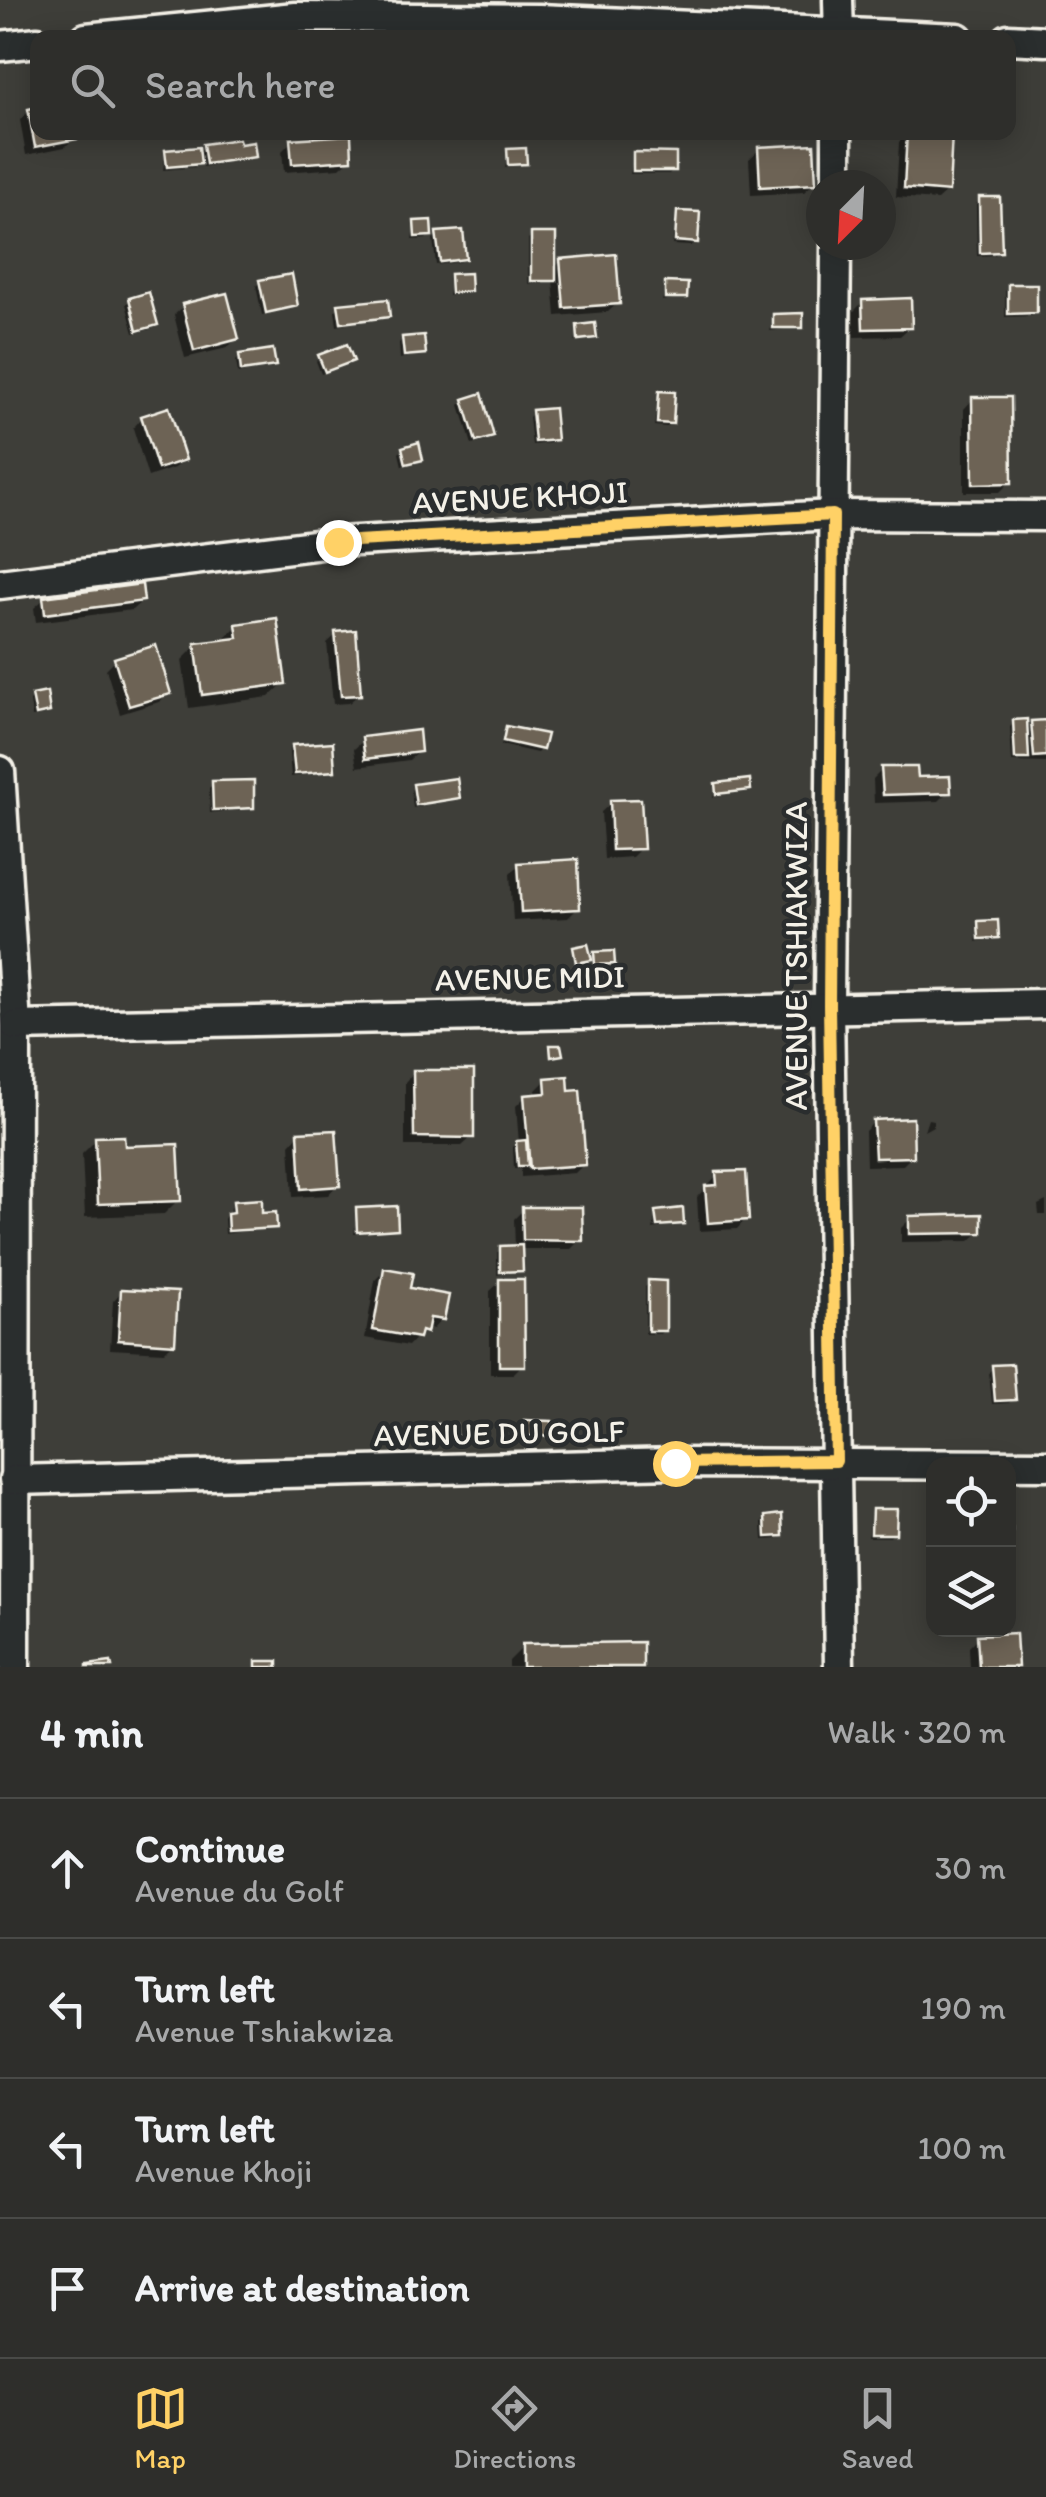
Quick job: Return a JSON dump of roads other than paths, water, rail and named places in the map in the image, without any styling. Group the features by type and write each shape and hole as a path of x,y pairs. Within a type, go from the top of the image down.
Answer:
{"street":[{"path":"838,0 839,30"},
{"path":"166,30 295,17 539,19 745,30"},
{"path":"1016,40 1046,41"},
{"path":"0,46 30,43"},
{"path":"836,170 837,140"},
{"name":"AVENUE TSHIAKWIZA","path":"836,260 829,1005 839,1667"},
{"name":"AVENUE KHOJI","path":"0,584 338,542 833,515 1046,516"},
{"path":"0,771 16,1026 7,1289 15,1667"},
{"name":"AVENUE MIDI","path":"16,1026 829,1005 1046,1004"},
{"name":"AVENUE DU GOLF","path":"14,1480 836,1461 1046,1465"}]}
